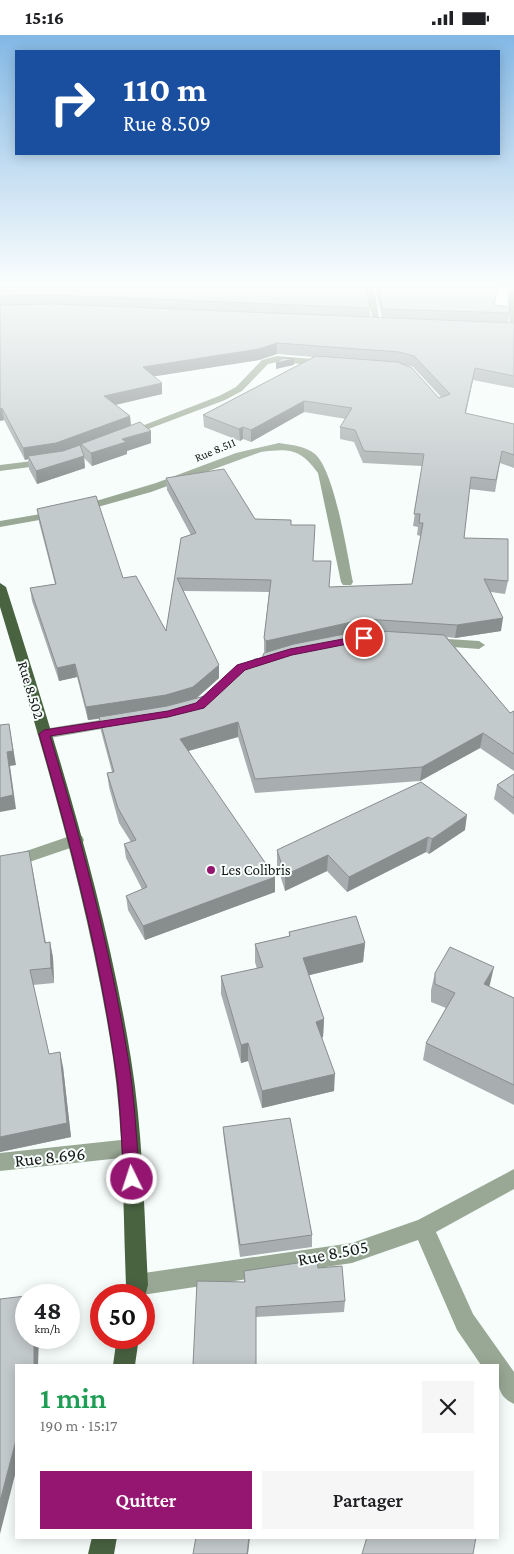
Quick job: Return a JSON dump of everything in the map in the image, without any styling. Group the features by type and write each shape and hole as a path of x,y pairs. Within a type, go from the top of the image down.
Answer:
{"main road":[{"name":"Rue 8.502","path":"0,587 76,840 94,911 111,995 122,1060 130,1148 136,1284"},
{"path":"124,1364 126,1349"},
{"path":"101,1554 105,1539"}],"street":[{"path":"119,437 222,399 239,389 265,362 277,359 334,364"},
{"name":"Rue 8.511","path":"0,524 71,511 124,498 187,476 254,449 295,448 309,454 318,461 323,473 347,582"},
{"path":"0,468 60,460"},
{"path":"416,641 479,645"},
{"path":"44,734 130,720"},
{"path":"0,866 76,840"},
{"name":"Rue 8.696","path":"0,1162 130,1148"},
{"name":"Rue 8.505","path":"155,1287 352,1253 423,1228 514,1178"},
{"path":"423,1228 465,1321 494,1364"},
{"path":"499,1370 514,1392"}],"building":[{"path":"0,355 221,355 143,367 162,383 104,396 130,416 56,443 23,448 2,408 0,409"},
{"path":"410,355 514,355 514,376 475,368 465,413 514,424 514,455 502,451 496,480 471,477 464,538 508,539 508,581 484,579 503,618 457,625 365,619 266,641 264,638 271,580 177,578 219,665 193,687 166,695 86,707 75,664 57,668 30,588 56,584 37,509 96,496 123,578 136,576 166,631 181,538 196,533 166,478 224,469 255,519 291,520 291,525 315,525 313,561 331,561 329,587 412,584 423,523 419,523 420,514 414,514 424,454 364,451 355,430 340,427 352,408 304,401 251,430 243,427 239,429 203,415 316,356 398,362 412,368 439,398 450,394 414,356"},
{"path":"282,358 294,359 276,363"},
{"path":"140,422 151,431 122,439 126,442 91,453 81,444"},
{"path":"80,445 84,456 36,471 28,456 63,451"},
{"path":"365,630 444,635 510,713 514,711 514,754 483,733 422,767 255,779 238,722 180,739 275,877 143,926 126,896 147,887 124,844 136,840 118,808 107,773 114,772 99,717 167,706 205,696 225,678 255,659 262,658 264,653 294,644"},
{"path":"9,724 13,751 7,752 13,795 0,798 0,725"},
{"path":"514,774 514,798 497,785"},
{"path":"421,782 467,815 432,839 428,837 349,877 328,855 285,875 277,850"},
{"path":"29,851 45,943 50,942 51,968 30,970 49,1054 60,1052 67,1123 0,1137 0,856"},
{"path":"356,916 365,943 303,958 324,1019 316,1022 335,1074 262,1091 248,1043 241,1045 221,976 263,967 255,944 290,936 289,932"},
{"path":"450,947 494,967 484,984 514,998 514,1085 426,1043 455,993 435,984 435,973"},
{"path":"290,1118 312,1235 240,1245 223,1127"},
{"path":"317,1260 318,1268 342,1266 345,1301 256,1307 256,1364 193,1364 197,1281 245,1282 244,1271"},
{"path":"15,1297 15,1349 34,1349 34,1364 15,1364 15,1444 0,1501 0,1299"},
{"path":"196,1539 249,1539 247,1554 193,1554"},
{"path":"366,1539 476,1539 473,1554 362,1554"}],"place":[{"name":"Les Colibris","path":"211,870"}],"route":[{"path":"132,1179 122,1060 101,944 76,840 44,734 168,714 200,705 241,668 290,653 364,638"}]}
